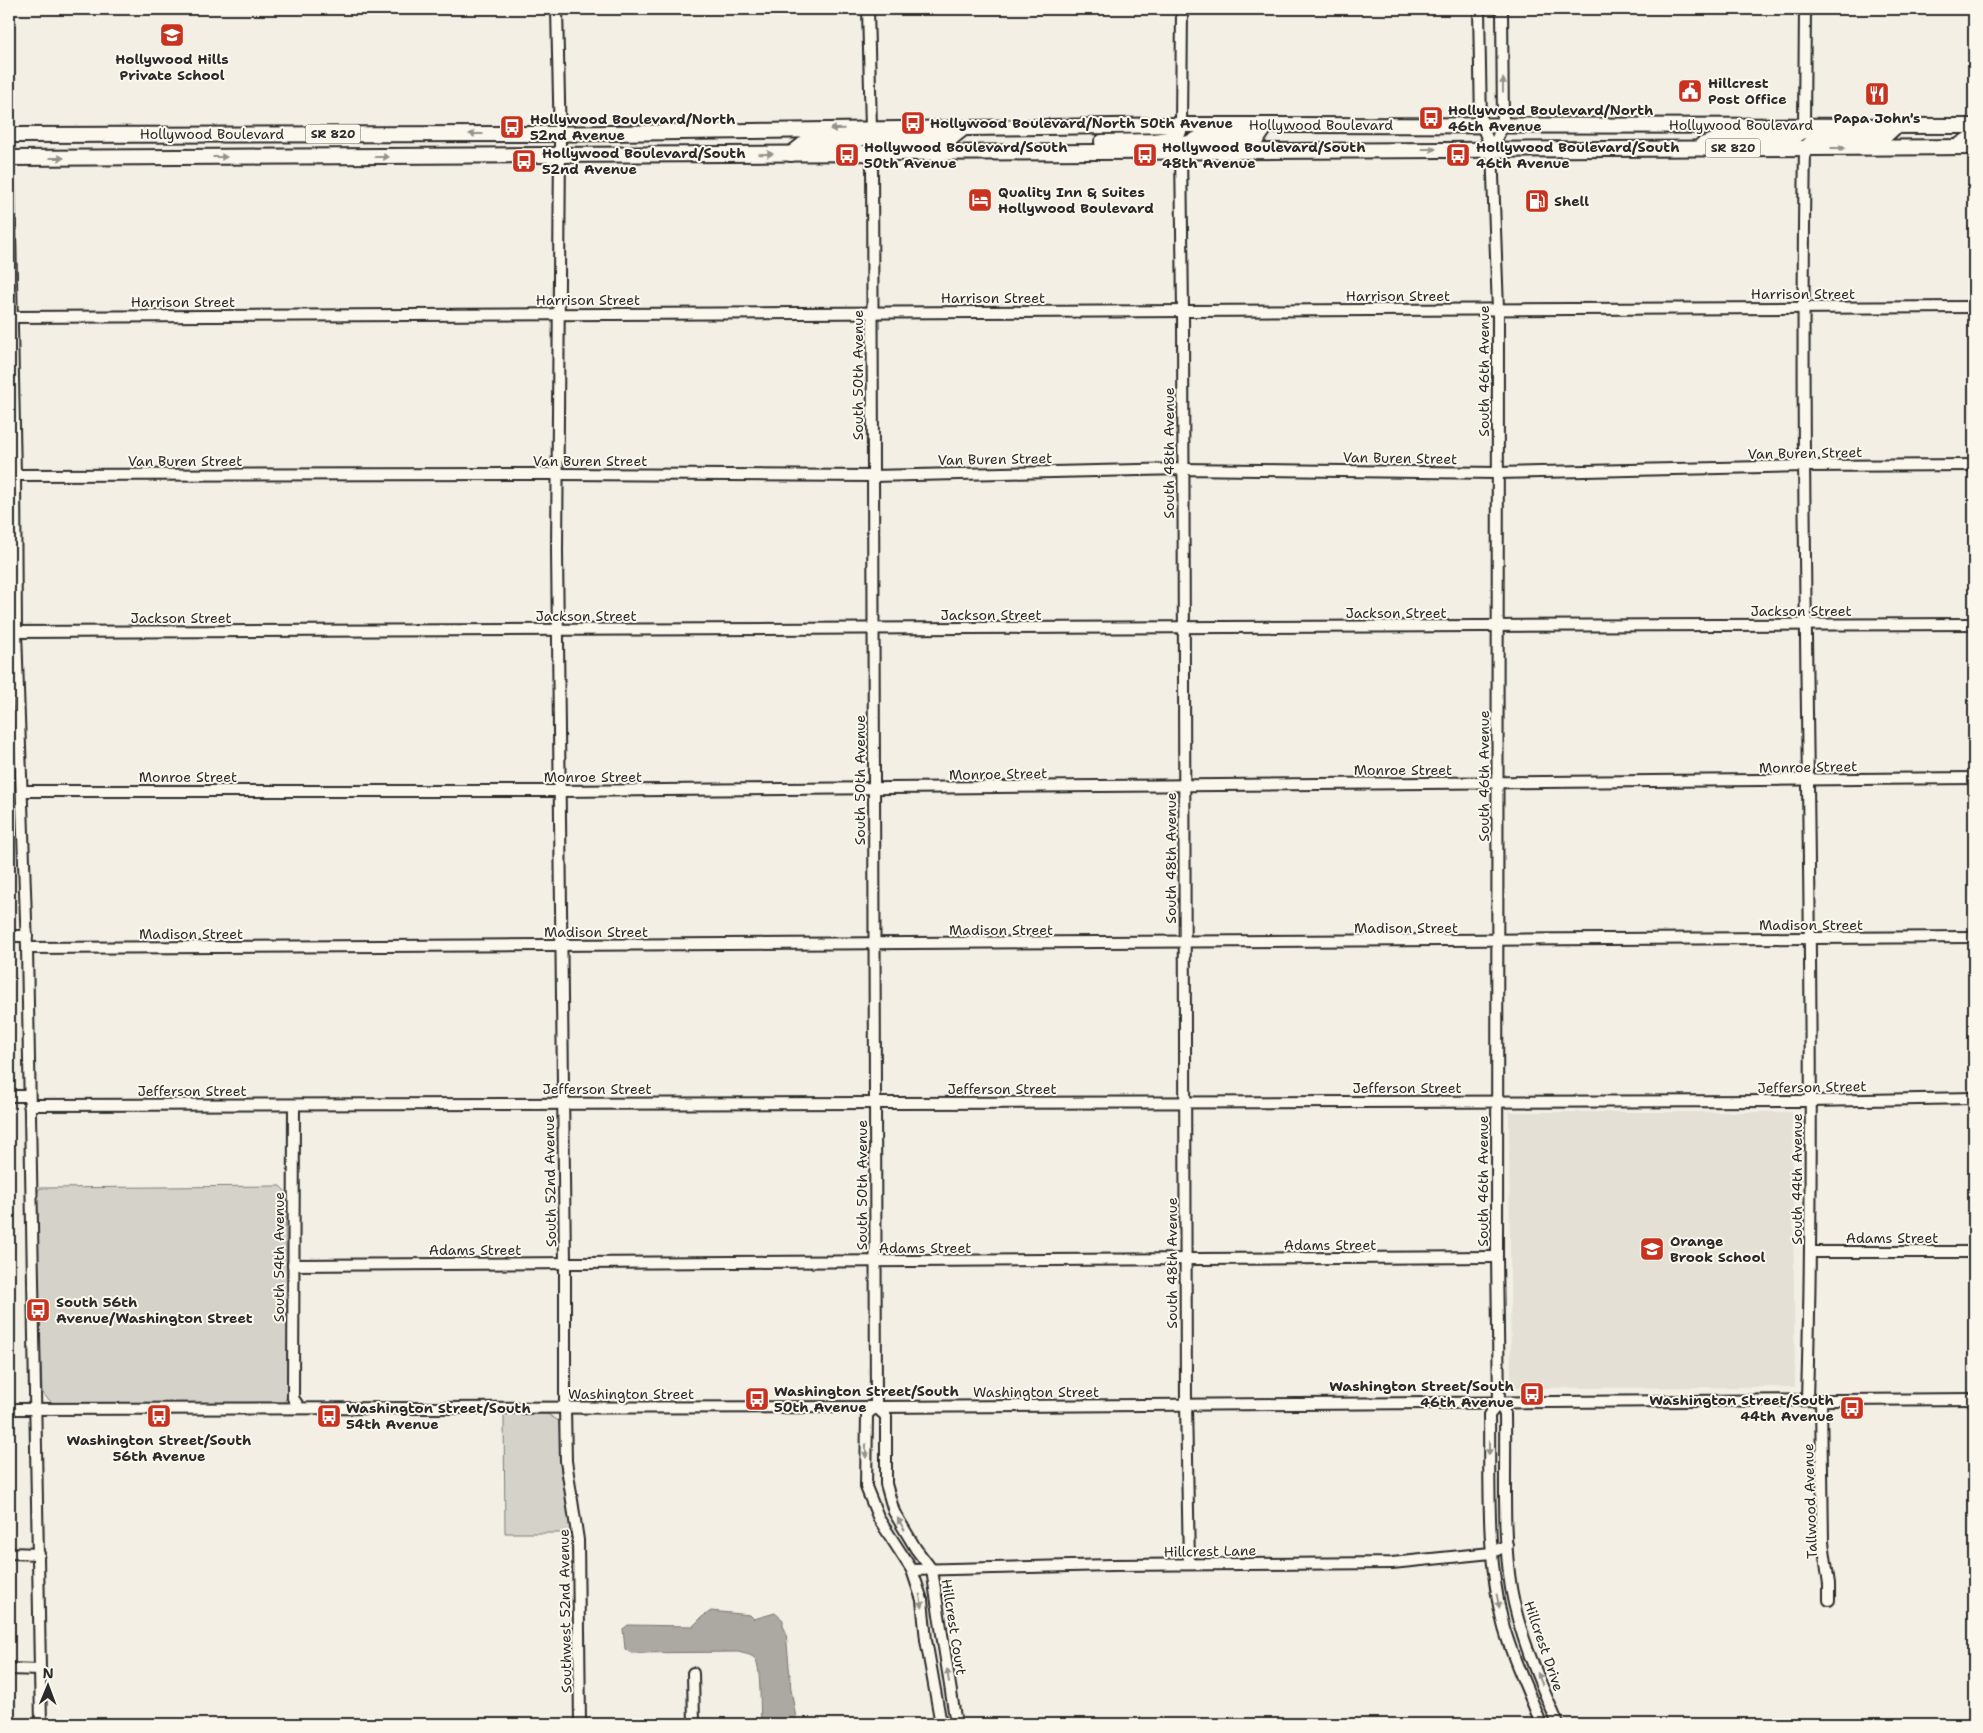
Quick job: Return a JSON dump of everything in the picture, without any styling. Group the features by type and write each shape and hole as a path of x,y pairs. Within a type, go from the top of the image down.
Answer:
{"highway":[{"name":"Hollywood Boulevard","path":"9,158 560,144 871,129 1481,124 1974,126"},
{"path":"1084,152 1096,142 1168,139 1178,134 1181,125"},
{"path":"1181,151 1184,145 1200,138 1258,138 1267,125"},
{"path":"1692,148 1720,138 1791,138 1804,130 1804,125"},
{"path":"1805,148 1815,138 1823,136 1885,136 1897,126"},
{"path":"872,153 874,146 878,142 886,139 950,139 964,128"},
{"path":"790,154 805,143 853,142 869,135 871,129"},
{"name":"Hollywood Boulevard","path":"9,135 560,144 790,154 1974,147"},
{"path":"1957,147 1974,136"}],"street":[{"name":"South 52nd Avenue","path":"557,9 560,144 558,630 565,1408"},
{"path":"868,9 871,129"},
{"path":"1181,125 1182,9"},
{"path":"1480,9 1481,124 1492,149"},
{"path":"1492,149 1503,125 1502,9"},
{"path":"1804,125 1805,9"},
{"name":"South 44th Avenue","path":"1805,148 1803,308 1809,780 1811,1252 1807,1400"},
{"name":"South 46th Avenue","path":"1492,149 1498,309 1497,1258 1499,1403 1505,1414 1507,1545"},
{"name":"South 48th Avenue","path":"1181,151 1184,1102 1189,1564"},
{"name":"South 50th Avenue","path":"872,153 876,1407"},
{"path":"9,181 15,475 13,632 22,791 27,936 41,1724"},
{"name":"Harrison Street","path":"11,317 1974,307"},
{"name":"Van Buren Street","path":"15,475 559,474 872,476 1182,469 1497,473 1804,466 1974,465"},
{"name":"Jackson Street","path":"13,632 1974,624"},
{"name":"Monroe Street","path":"22,791 559,791 1974,778"},
{"path":"9,936 27,936"},
{"name":"Madison Street","path":"27,948 1974,938"},
{"name":"Jefferson Street","path":"9,1096 29,1100 294,1105 1810,1101 1974,1098"},
{"name":"South 54th Avenue","path":"294,1105 292,1398 299,1407"},
{"name":"Adams Street","path":"1811,1252 1974,1252"},
{"name":"Adams Street","path":"293,1265 1497,1258"},
{"name":"Washington Street","path":"9,1409 876,1407 1974,1399"},
{"name":"Tallwood Avenue","path":"1821,1400 1823,1542 1829,1584 1829,1600"},
{"name":"South 46th Avenue","path":"1491,1553 1489,1415 1499,1403"},
{"name":"Hillcrest Court","path":"941,1724 926,1640 922,1600 912,1570 879,1519 866,1487 867,1414 876,1407 886,1416 886,1484 894,1512 916,1549 932,1570 956,1724"},
{"name":"Southwest 52nd Avenue","path":"565,1408 566,1461 578,1540 580,1724"},
{"name":"Hillcrest Lane","path":"912,1570 1189,1564 1392,1563 1491,1553 1507,1545"},
{"name":"Hillcrest Drive","path":"1507,1545 1512,1588 1519,1621 1530,1656 1558,1724"},
{"path":"9,1553 38,1554"},
{"name":"Hillcrest Drive","path":"1491,1553 1504,1626 1515,1661 1541,1724"},
{"path":"9,1669 40,1670"},
{"path":"693,1673 694,1724"}],"shaded area":[{"name":"Orange Brook School","path":"1509,1112 1792,1112 1795,1387 1511,1388"},
{"path":"280,1186 285,1191 289,1393 283,1404 53,1403 45,1396 42,1391 35,1196 40,1188"},
{"path":"504,1414 547,1414 559,1421 561,1472 573,1533 505,1533"},
{"path":"711,1611 750,1615 754,1619 775,1613 783,1620 797,1724 761,1724 758,1665 756,1660 750,1655 738,1652 631,1653 625,1649 623,1629 628,1625 693,1626"}],"place":[{"name":"Hollywood Hills Private School","path":"172,35"},
{"name":"Hillcrest Post Office","path":"1690,91"},
{"name":"Papa John's","path":"1877,94"},
{"name":"Hollywood Boulevard/North 46th Avenue","path":"1431,118"},
{"name":"Hollywood Boulevard/North 50th Avenue","path":"913,123"},
{"name":"Hollywood Boulevard/North 52nd Avenue","path":"512,127"},
{"name":"Hollywood Boulevard/South 50th Avenue","path":"847,155"},
{"name":"Hollywood Boulevard/South 48th Avenue","path":"1145,155"},
{"name":"Hollywood Boulevard/South 46th Avenue","path":"1458,155"},
{"name":"Hollywood Boulevard/South 52nd Avenue","path":"524,161"},
{"name":"Quality Inn & Suites Hollywood Boulevard","path":"980,200"},
{"name":"Shell","path":"1537,201"},
{"name":"Orange Brook School","path":"1652,1249"},
{"name":"South 56th Avenue/Washington Street","path":"38,1310"},
{"name":"Washington Street/South 46th Avenue","path":"1532,1394"},
{"name":"Washington Street/South 50th Avenue","path":"757,1399"},
{"name":"Washington Street/South 44th Avenue","path":"1852,1408"},
{"name":"Washington Street/South 56th Avenue","path":"159,1416"},
{"name":"Washington Street/South 54th Avenue","path":"329,1416"}]}
